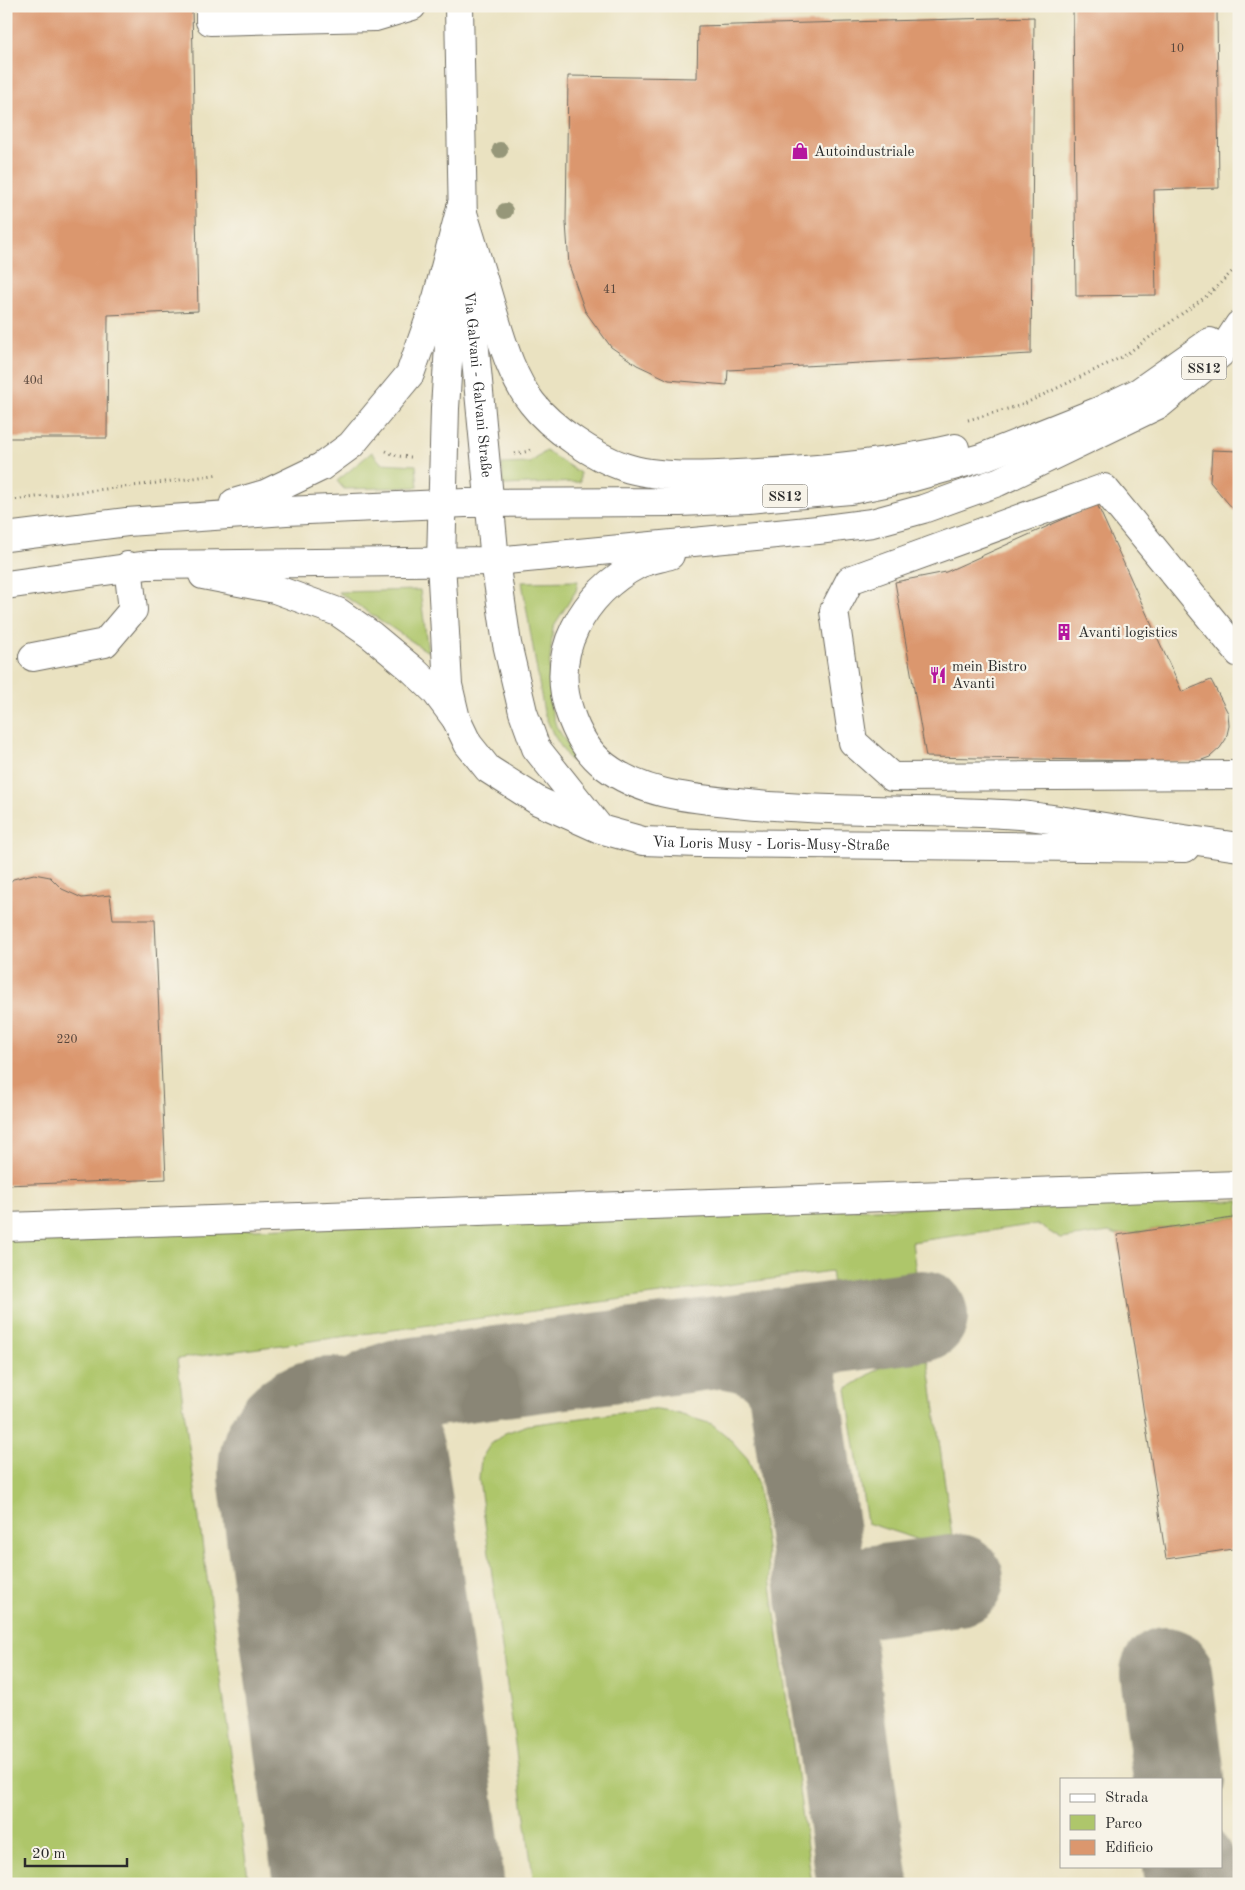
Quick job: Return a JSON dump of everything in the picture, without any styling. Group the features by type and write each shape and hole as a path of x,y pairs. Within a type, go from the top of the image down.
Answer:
{"main road":[{"path":"210,6 210,21 375,17 412,6"},
{"path":"456,719 448,685 441,562 465,504 445,408 451,299 461,208 459,6"},
{"path":"461,208 505,348 524,392 542,414 588,450 624,467 642,472 703,476 794,472 932,453 1071,422"},
{"path":"188,517 265,494 321,467 351,445 410,374 437,298 461,208"},
{"name":"Via Galvani - Galvani Straße","path":"461,208 465,504 495,561"},
{"name":"SS12","path":"465,504 680,502 748,499 850,490 910,478 981,458 1139,392 1239,323"},
{"name":"SS12","path":"818,530 872,523 923,509 998,482 1160,404 1220,354 1239,323"},
{"path":"1239,653 1104,488 850,580 834,611 853,742 892,777 1239,775"},
{"path":"6,536 188,517 465,504"},
{"path":"6,585 138,566 495,561 818,530"},
{"path":"818,530 685,551 640,564 600,590 591,600 567,647 563,665 562,686 566,704 581,739 593,756 606,767 626,779 660,793 694,798 788,809 1020,815 1239,848"},
{"path":"495,561 507,644 522,712 536,748 600,829"},
{"path":"33,657 105,643 133,610 138,566"},
{"path":"138,566 275,589 338,612 371,635 413,670 434,691 456,719"},
{"name":"Via Loris Musy - Loris-Musy-Straße","path":"456,719 468,744 488,769 538,801 600,829 643,841 1239,848"},
{"path":"6,1227 1239,1185"}],"path":[{"path":"962,421 1022,405 1124,356 1208,295 1239,265"},
{"path":"6,501 53,494 168,483 226,472"}],"green space":[{"path":"546,451 580,473 580,482 503,485 502,464 530,463"},
{"path":"372,452 381,463 416,465 418,487 344,489 337,481"},
{"path":"578,581 576,591 553,627 549,670 551,707 556,726 576,757 570,761 553,734 544,713 522,582"},
{"path":"420,590 428,652 338,592"},
{"path":"1239,1201 1239,1217 1117,1235 1109,1232 1061,1239 1037,1224 912,1242 916,1273 833,1285 831,1271 177,1359 249,1884 6,1884 6,1237 1062,1203"},
{"path":"927,1351 952,1536 923,1541 867,1523 846,1389 901,1355"},
{"path":"650,1409 672,1412 712,1424 729,1438 748,1459 757,1482 812,1884 534,1884 479,1479 481,1459 490,1445 505,1433 528,1425"}],"building":[{"path":"6,6 192,6 198,311 108,315 107,438 6,438"},
{"path":"1073,6 1155,6 1155,11 1217,10 1219,188 1154,190 1156,295 1076,296"},
{"name":"Autoindustriale","path":"1034,17 1031,354 728,370 727,385 669,380 637,365 611,347 585,311 569,265 566,223 568,76 697,78 698,26"},
{"path":"1212,450 1239,451 1239,516 1210,482"},
{"name":"Avanti logistics","path":"1097,504 1182,692 1211,680 1228,713 1229,726 1226,739 1220,748 1210,757 1196,762 926,757 895,582 946,572"},
{"path":"34,874 50,877 62,889 82,898 110,895 113,920 155,920 166,1179 6,1185 6,887 13,879"},
{"path":"1239,1217 1239,1548 1166,1559 1117,1235"}],"taxiway":[{"path":"724,1342 922,1316"},
{"path":"333,1472 332,1444 340,1422 348,1413 367,1399 399,1385 724,1342 747,1347 775,1361 789,1378 794,1390 863,1884"},
{"path":"822,1598 958,1580"},
{"path":"1166,1673 1179,1778"},
{"path":"1189,1868 1191,1884"}],"runway":[{"path":"333,1472 389,1884"}],"place":[{"name":"Autoindustriale","path":"800,151"},
{"name":"Avanti logistics","path":"1064,632"},
{"name":"mein Bistro Avanti","path":"938,675"}]}
